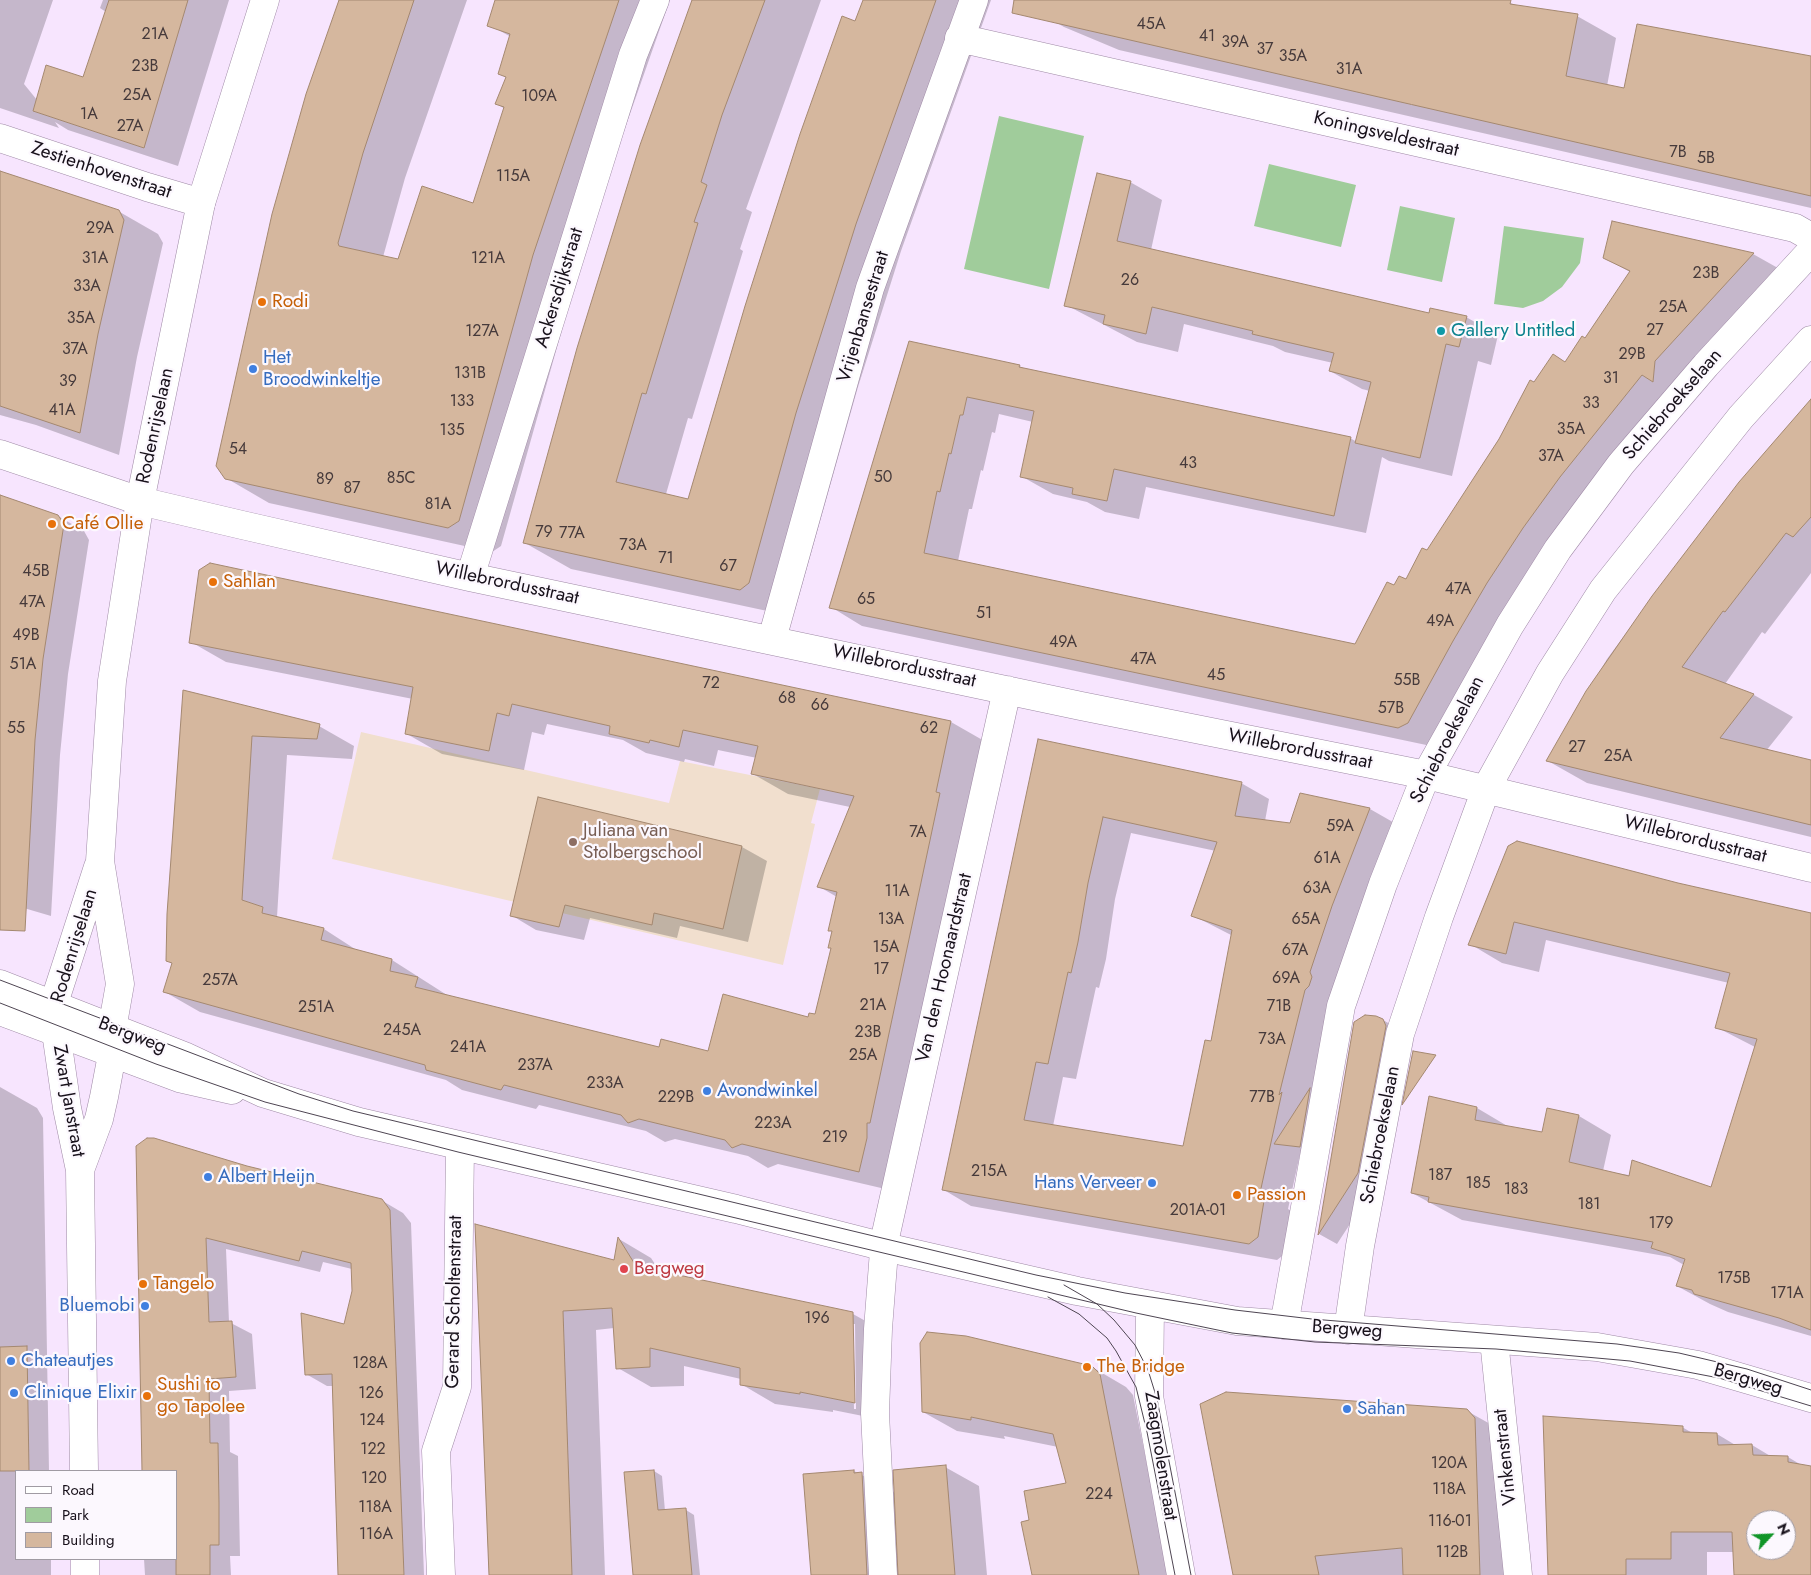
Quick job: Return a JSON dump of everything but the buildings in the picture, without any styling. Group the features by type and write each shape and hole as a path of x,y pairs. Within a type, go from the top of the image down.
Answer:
{"street":[{"name":"Rodenrijselaan","path":"112,1042 120,984 100,861 112,682 140,501 201,202 265,0"},
{"name":"Ackersdijkstraat","path":"470,577 633,55 655,0"},
{"name":"Vrijenbansestraat","path":"772,639 870,288 958,38 974,0"},
{"name":"Koningsveldestraat","path":"958,38 1795,228 1811,237"},
{"name":"Zestienhovenstraat","path":"0,138 147,187 201,202"},
{"name":"Schiebroekselaan","path":"1284,1325 1342,1006 1383,884 1426,775 1510,625 1558,549 1621,464 1706,365 1811,251"},
{"name":"Schiebroekselaan","path":"1348,1330 1360,1246 1400,1034 1439,916 1486,789 1550,673 1603,590 1741,416 1811,340"},
{"name":"Willebrordusstraat","path":"0,454 140,501 470,577 772,639 1007,690 1426,775 1811,868"},
{"name":"Van den Hoonaardstraat","path":"885,1247 1007,690"},
{"name":"Rodenrijselaan","path":"56,1032 54,1005 100,861"},
{"name":"Bergweg","path":"0,984 54,1005 112,1042"},
{"name":"Bergweg","path":"0,1011 56,1032 192,1060 262,1093 359,1122 460,1147 723,1206 885,1247 1150,1306 1237,1321 1597,1347 1689,1363 1811,1398"},
{"name":"Zwart Janstraat","path":"56,1032 67,1108 80,1170 84,1470"},
{"name":"Zwart Janstraat","path":"80,1170 99,1119 112,1042"},
{"name":"Gerard Scholtenstraat","path":"441,1575 436,1451 457,1387 460,1147"},
{"path":"884,1575 875,1413 878,1329 885,1247"},
{"name":"Zaagmolenstraat","path":"1150,1306 1149,1396 1181,1575"},
{"name":"Vinkenstraat","path":"1494,1340 1518,1575"},
{"path":"85,1560 85,1575"}],"shaded area":[{"name":"Juliana van Stolbergschool","path":"361,732 669,803 680,761 820,789 811,823 815,824 783,965 332,859"}],"green space":[{"path":"999,116 1084,136 1049,289 964,269"},
{"path":"1269,164 1356,185 1341,247 1254,226"},
{"path":"1400,206 1455,218 1442,282 1387,270"},
{"path":"1504,226 1584,238 1580,263 1562,287 1543,301 1523,308 1494,304"}],"tram line":[{"path":"0,980 299,1094 353,1111 1036,1275 1125,1293 1235,1310 1312,1319 1617,1344 1679,1353 1747,1369 1811,1390"},
{"path":"0,1003 156,1064 265,1102 458,1152 1136,1313 1232,1333 1315,1342 1496,1349 1630,1361 1719,1378 1811,1406"},
{"path":"1064,1285 1097,1304 1114,1320 1135,1345 1148,1370 1157,1399 1191,1575"},
{"path":"1048,1297 1079,1314 1107,1338 1136,1387 1147,1432 1175,1575"}],"place":[{"name":"Rodi","path":"262,302"},
{"name":"Gallery Untitled","path":"1441,331"},
{"name":"Het Broodwinkeltje","path":"253,369"},
{"name":"Café Ollie","path":"52,524"},
{"name":"Sahlan","path":"213,582"},
{"name":"Juliana van Stolbergschool","path":"573,842"},
{"name":"Avondwinkel","path":"707,1091"},
{"name":"Albert Heijn","path":"208,1177"},
{"name":"Hans Verveer","path":"1152,1183"},
{"name":"Passion","path":"1237,1195"},
{"name":"Bergweg","path":"624,1269"},
{"name":"Tangelo","path":"143,1284"},
{"name":"Bluemobi","path":"145,1306"},
{"name":"Chateautjes","path":"11,1361"},
{"name":"The Bridge","path":"1087,1367"},
{"name":"Clinique Elixir","path":"14,1393"},
{"name":"Sushi to go Tapolee","path":"147,1396"},
{"name":"Sahan","path":"1347,1409"}]}
